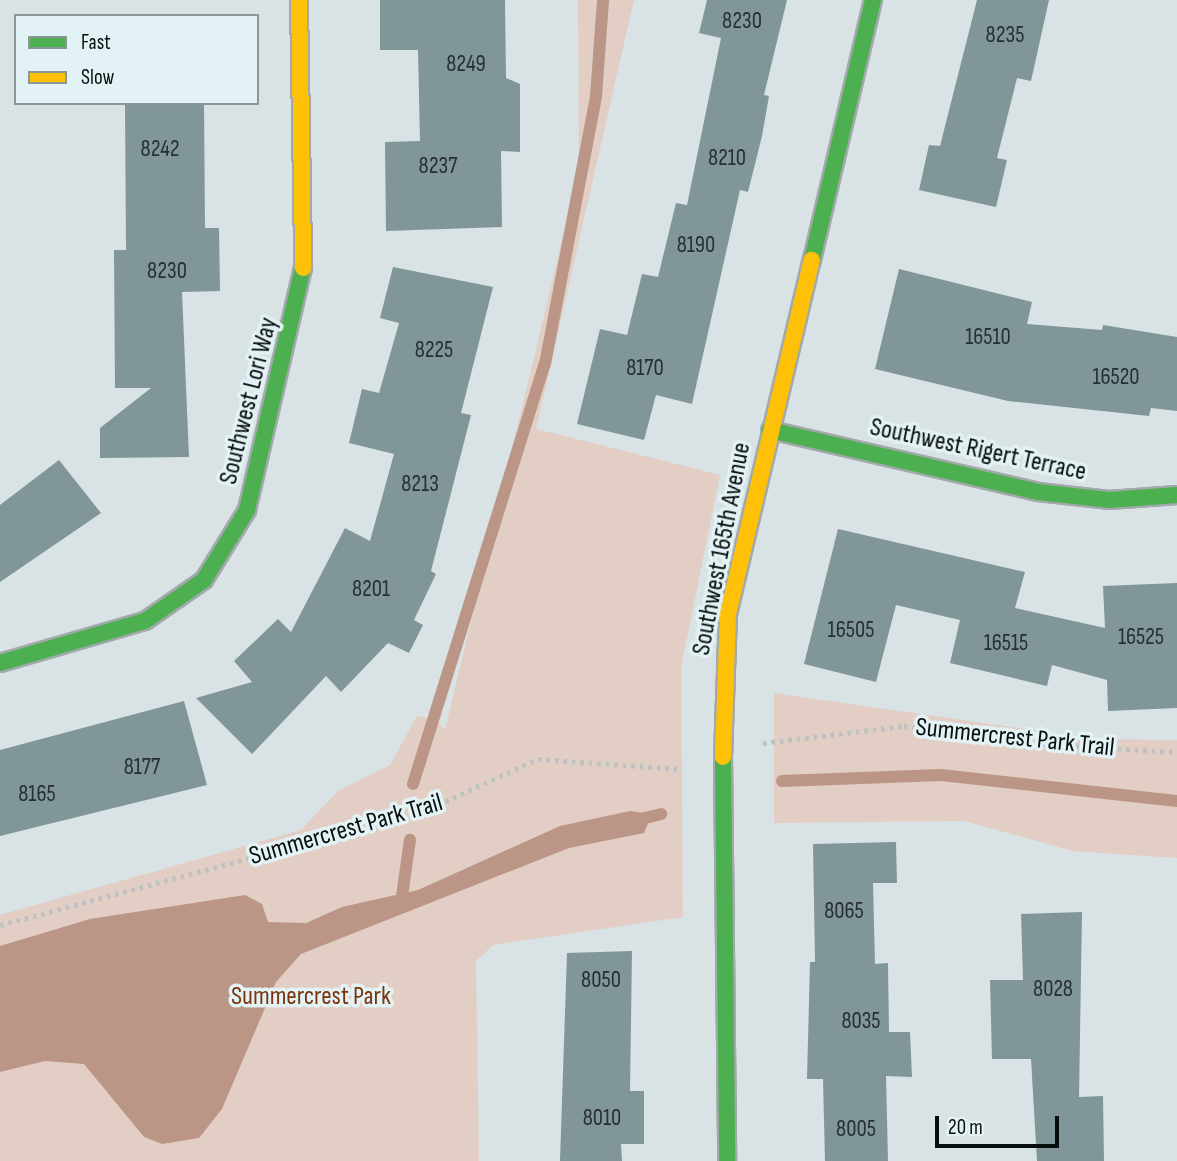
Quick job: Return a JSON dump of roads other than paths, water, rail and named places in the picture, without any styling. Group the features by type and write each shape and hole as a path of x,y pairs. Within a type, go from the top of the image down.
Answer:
{"street":[{"name":"Southwest Lori Way","path":"0,663 145,621 204,580 247,510 296,318 304,258 299,0"},
{"name":"Southwest 165th Avenue","path":"727,1161 722,668 770,430 873,0"},
{"name":"Southwest Rigert Terrace","path":"770,430 1038,492 1109,500 1177,495"}],"waterway":[{"path":"413,784 545,364 596,96 603,0"},
{"path":"782,781 941,775 1177,801"},
{"path":"637,820 661,814"},
{"path":"401,903 410,840"}],"park label":[{"name":"Summercrest Park","path":"311,997"}]}
